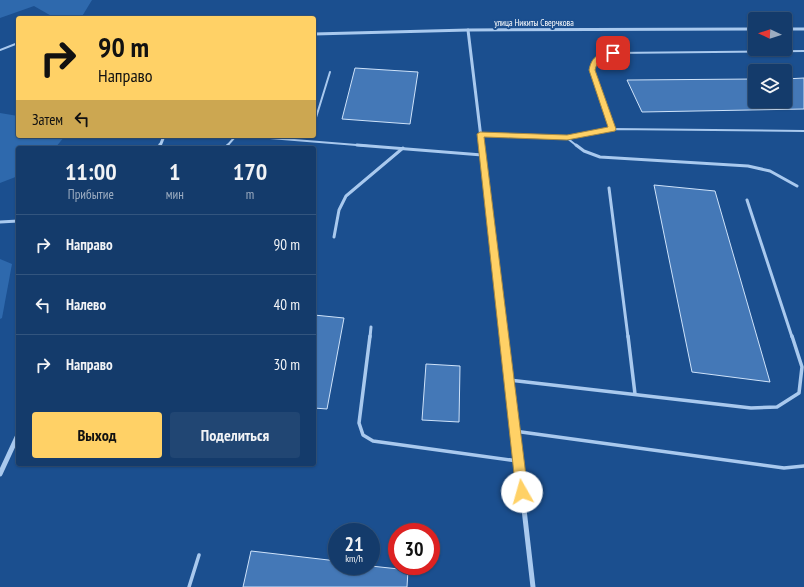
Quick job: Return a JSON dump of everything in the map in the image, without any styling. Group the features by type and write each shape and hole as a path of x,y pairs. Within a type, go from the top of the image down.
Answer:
{"street":[{"name":"улица Никиты Сверчкова","path":"316,34 468,30 748,29"},
{"path":"792,29 804,29"},
{"path":"468,30 533,587"},
{"path":"0,474 16,438"}],"lane":[{"path":"0,50 16,44"},
{"path":"612,129 592,70 594,62 601,56 613,53 804,51"},
{"path":"316,118 330,72"},
{"path":"480,134 567,138 612,129 804,130"},
{"path":"227,146 234,138"},
{"path":"271,138 482,155"},
{"path":"567,138 584,152 600,156 748,166 770,171 797,186"},
{"path":"334,237 339,210 346,196 403,148"},
{"path":"609,188 634,394"},
{"path":"509,380 751,408 777,407 799,393 802,367 747,200"},
{"path":"0,222 16,221"},
{"path":"371,327 358,422 363,435 373,441 518,461"},
{"path":"514,431 784,468 804,466"},
{"path":"189,587 199,555"}],"shaded area":[{"path":"0,0 92,0 82,16 52,16 34,6 0,18"},
{"path":"0,113 16,116 16,138 63,138 57,146 16,146 16,177 0,183"},
{"path":"0,259 12,264 2,318 0,319"}],"building":[{"path":"355,68 418,72 410,124 342,119"},
{"path":"804,78 804,109 642,112 627,80 748,79 748,108 792,108 792,79"},
{"path":"654,185 715,191 770,382 692,372"},
{"path":"316,315 344,318 327,409 316,408"},
{"path":"426,364 460,366 459,422 422,420"},
{"path":"251,551 328,560 328,575 380,575 380,567 388,568 388,575 408,575 407,587 243,587"}],"route":[{"path":"522,492 480,134 567,138 612,129 592,70 594,62 601,56 613,53"}]}
